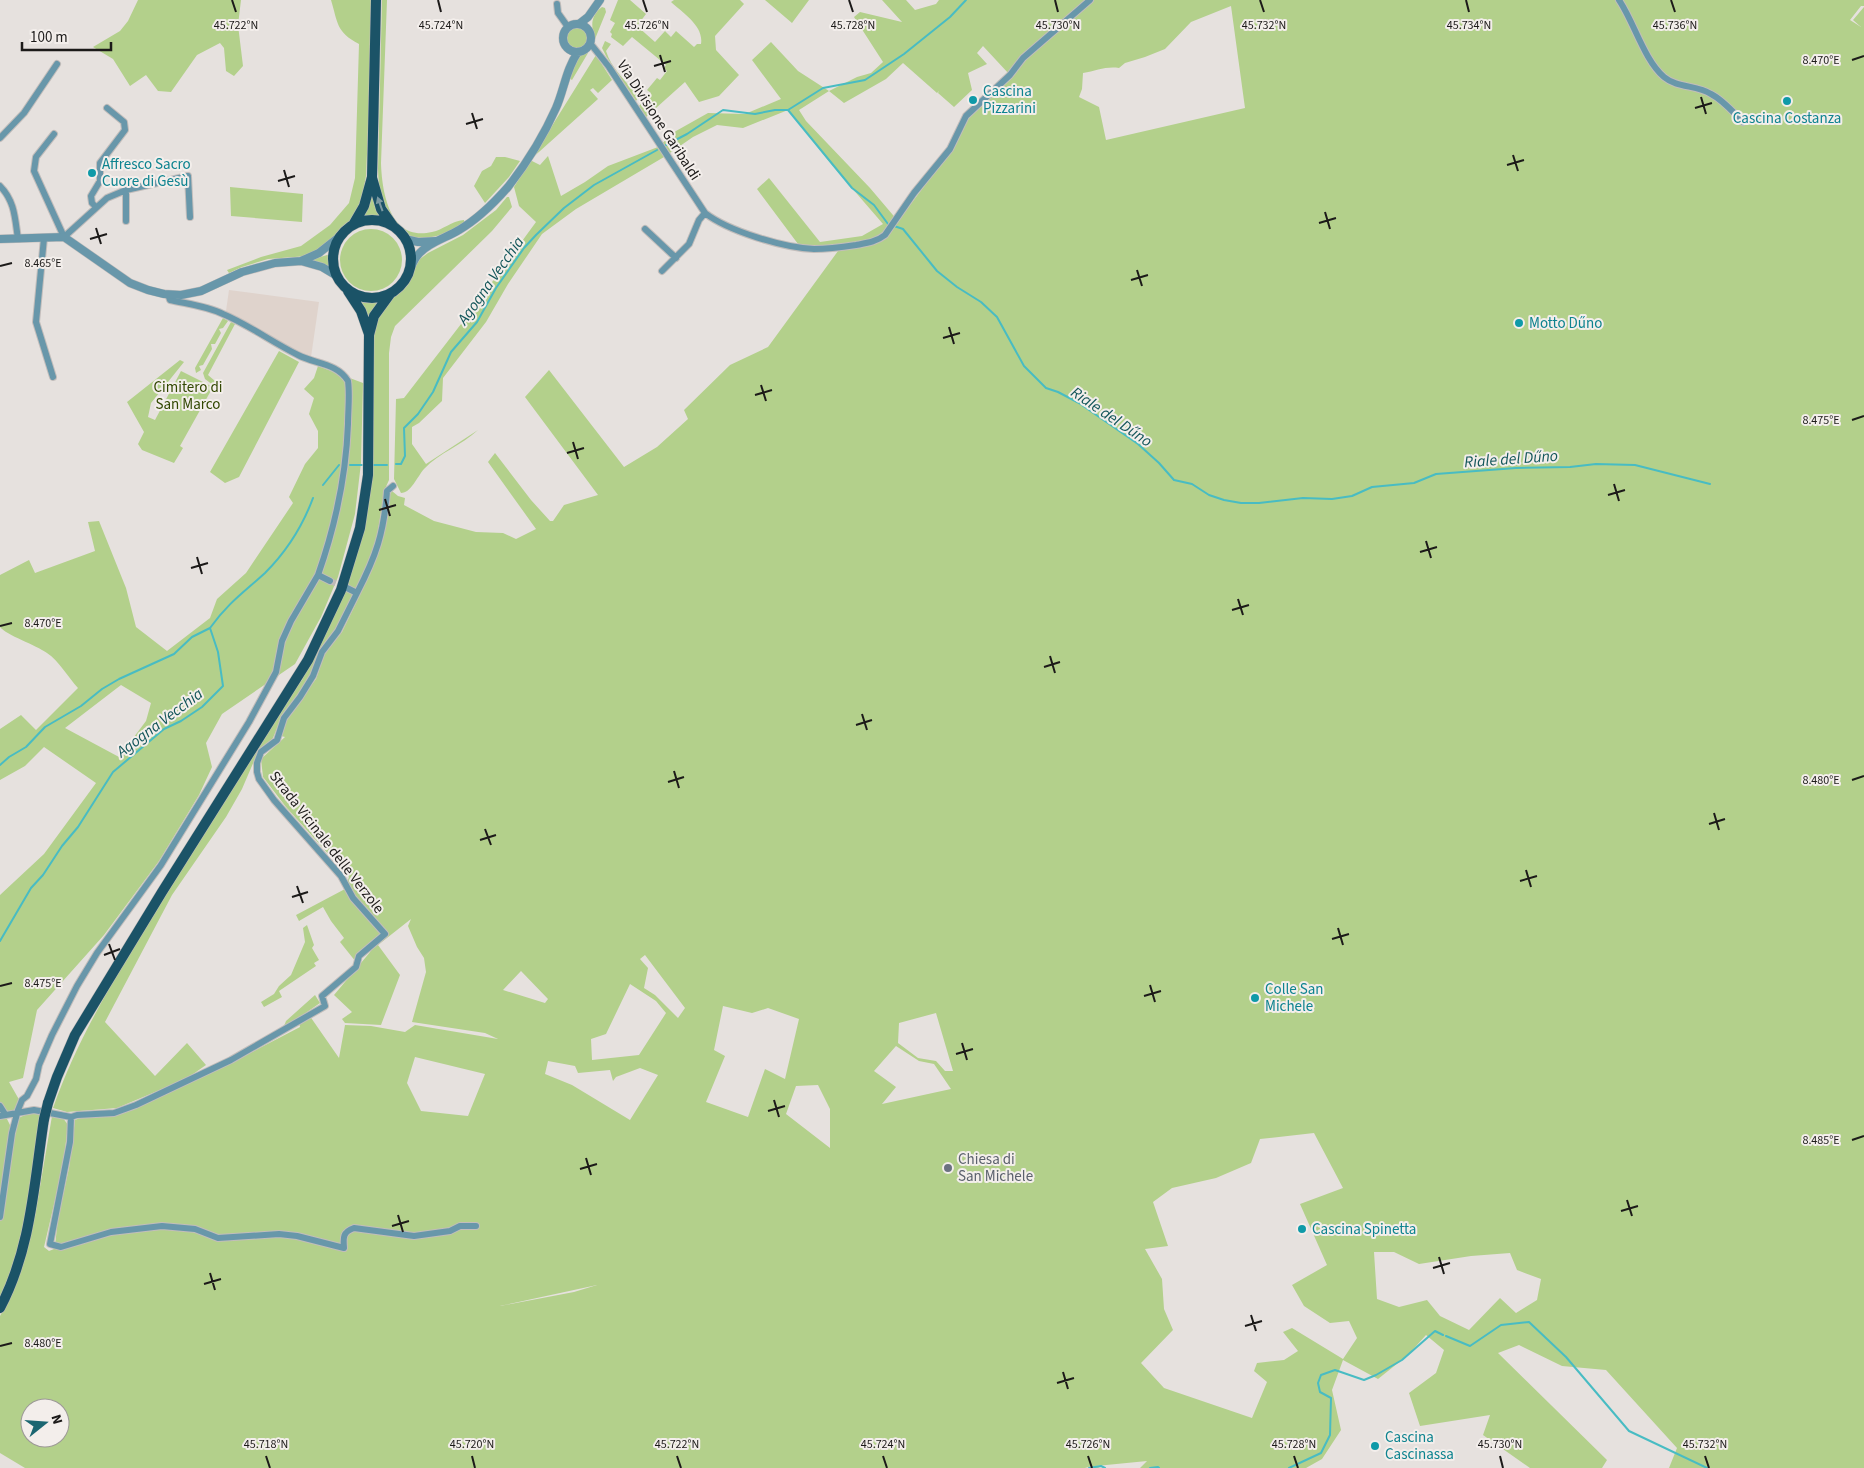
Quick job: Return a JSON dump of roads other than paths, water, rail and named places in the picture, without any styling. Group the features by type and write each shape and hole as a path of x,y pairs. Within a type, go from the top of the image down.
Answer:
{"main road":[{"path":"354,225 364,206 372,177 376,0"},
{"path":"346,289 356,295 379,298 399,288 406,279 410,269 409,248 405,239 394,228 381,209 372,177"},
{"path":"369,335 361,311 337,276 333,254 336,243 342,234 354,225 364,221 374,221 385,223 394,228"},
{"path":"0,1308 18,1267 26,1236 33,1205 44,1119 48,1103 75,1035 308,660 341,590 360,528 368,475 369,335 374,316 390,294"}],"street":[{"path":"662,272 689,244 699,220 705,213 714,220 750,235 800,248 814,249 850,246 878,240 885,235 950,149 966,116 1010,75 1023,58 1090,0"},
{"path":"1619,0 1652,64 1664,78 1710,93 1742,122"},
{"path":"579,24 588,17 599,2"},
{"path":"570,62 578,52 590,44 589,20 599,2"},
{"path":"557,4 558,13 568,27"},
{"path":"410,269 417,255 438,240 474,220 512,182 552,115 564,84 570,62 568,48 563,39 564,31 574,24 579,24 585,26 589,31"},
{"name":"Via Divisione Garibaldi","path":"590,44 609,67 705,213"},
{"path":"568,48 578,52"},
{"path":"0,138 24,113 58,64"},
{"path":"96,207 92,203 92,196 100,181 99,165 125,130 124,122 107,108"},
{"path":"54,134 36,157 34,171 64,237 130,283 148,290 181,295 201,291 257,267 275,263 301,261 322,266 337,276"},
{"path":"0,239 64,237 107,198 126,190 188,176 190,217"},
{"path":"0,186 10,198 18,239"},
{"path":"126,190 126,221"},
{"path":"645,229 676,258"},
{"path":"301,261 319,253 342,234"},
{"path":"44,238 36,322 53,377"},
{"path":"405,239 418,242 438,240"},
{"path":"0,1217 12,1133 17,1112 22,1100 27,1096 36,1079 46,1047 76,986 161,865 270,685 276,672 282,641 291,621 318,575 330,542 340,501 347,452 349,388 345,376 329,365 299,356 223,314 212,309 170,300 168,294"},
{"path":"347,588 357,593 371,565 380,543 387,491 393,486"},
{"path":"318,575 330,581"},
{"name":"Strada Vicinale delle Verzole","path":"71,1117 114,1113 136,1105 231,1060 277,1035 325,1006 322,996 356,967 359,956 385,934 353,898 341,876 274,800 257,772 257,763 262,752 277,740 284,718 313,676 322,652 344,620 357,593"},
{"path":"0,1106 2,1115 34,1110 71,1117 70,1142 50,1244 61,1247 111,1232 162,1226 195,1229 218,1238 278,1234 297,1236 344,1248 343,1236 346,1231 354,1228 414,1236 450,1231 460,1226 476,1226"}],"waterway":[{"path":"666,145 687,134 723,110 755,114 775,110 788,110 823,88 865,80 904,54 950,17 966,0"},
{"name":"Riale del Dűno","path":"788,110 852,188 874,205 888,224 903,229 937,271 957,287 981,302 997,317 1024,366 1046,388 1079,403 1138,444 1174,480 1192,484 1209,495 1241,503 1303,498 1332,499 1352,496 1372,487 1414,483 1436,474 1596,464 1635,465 1710,484"},
{"name":"Agogna Vecchia","path":"396,464 401,464 405,456 404,428 418,414 433,392 451,352 477,322 496,288 524,248 564,208 594,185 657,150"},
{"name":"Agogna Vecchia","path":"323,485 339,465"},
{"name":"Agogna Vecchia","path":"350,465 362,465"},
{"name":"Agogna Vecchia","path":"372,465 387,465"},
{"name":"Agogna Vecchia","path":"0,941 31,888 43,875 62,846 78,827 113,772 164,729 181,721 202,707 223,686 218,652 210,628 230,605 265,573 280,556 299,528 313,498"},
{"path":"0,765 26,747 45,727 81,706 102,689 119,679 174,654 192,637 210,628"},
{"path":"1446,1336 1470,1346 1501,1325 1529,1322 1566,1357 1629,1431 1707,1468"},
{"path":"1289,1468 1321,1453 1330,1435 1331,1398 1320,1392 1318,1383 1321,1375 1335,1370 1364,1380 1402,1360 1435,1331 1443,1335"},
{"path":"1089,1468 1101,1466 1105,1468"},
{"path":"1150,1468 1159,1468"}],"tunnel":[{"path":"330,581 346,587"}],"place":[{"name":"Cascina Pizzarini","path":"973,100"},
{"name":"Cascina Costanza","path":"1787,101"},
{"name":"Affresco Sacro Cuore di Gesù","path":"92,173"},
{"name":"Motto Dűno","path":"1519,323"},
{"name":"Colle San Michele","path":"1255,998"},
{"name":"Chiesa di San Michele","path":"948,1168"},
{"name":"Cascina Spinetta","path":"1302,1229"},
{"name":"Cascina Cascinassa","path":"1375,1446"}],"park label":[{"name":"Cimitero di San Marco","path":"188,396"}]}
